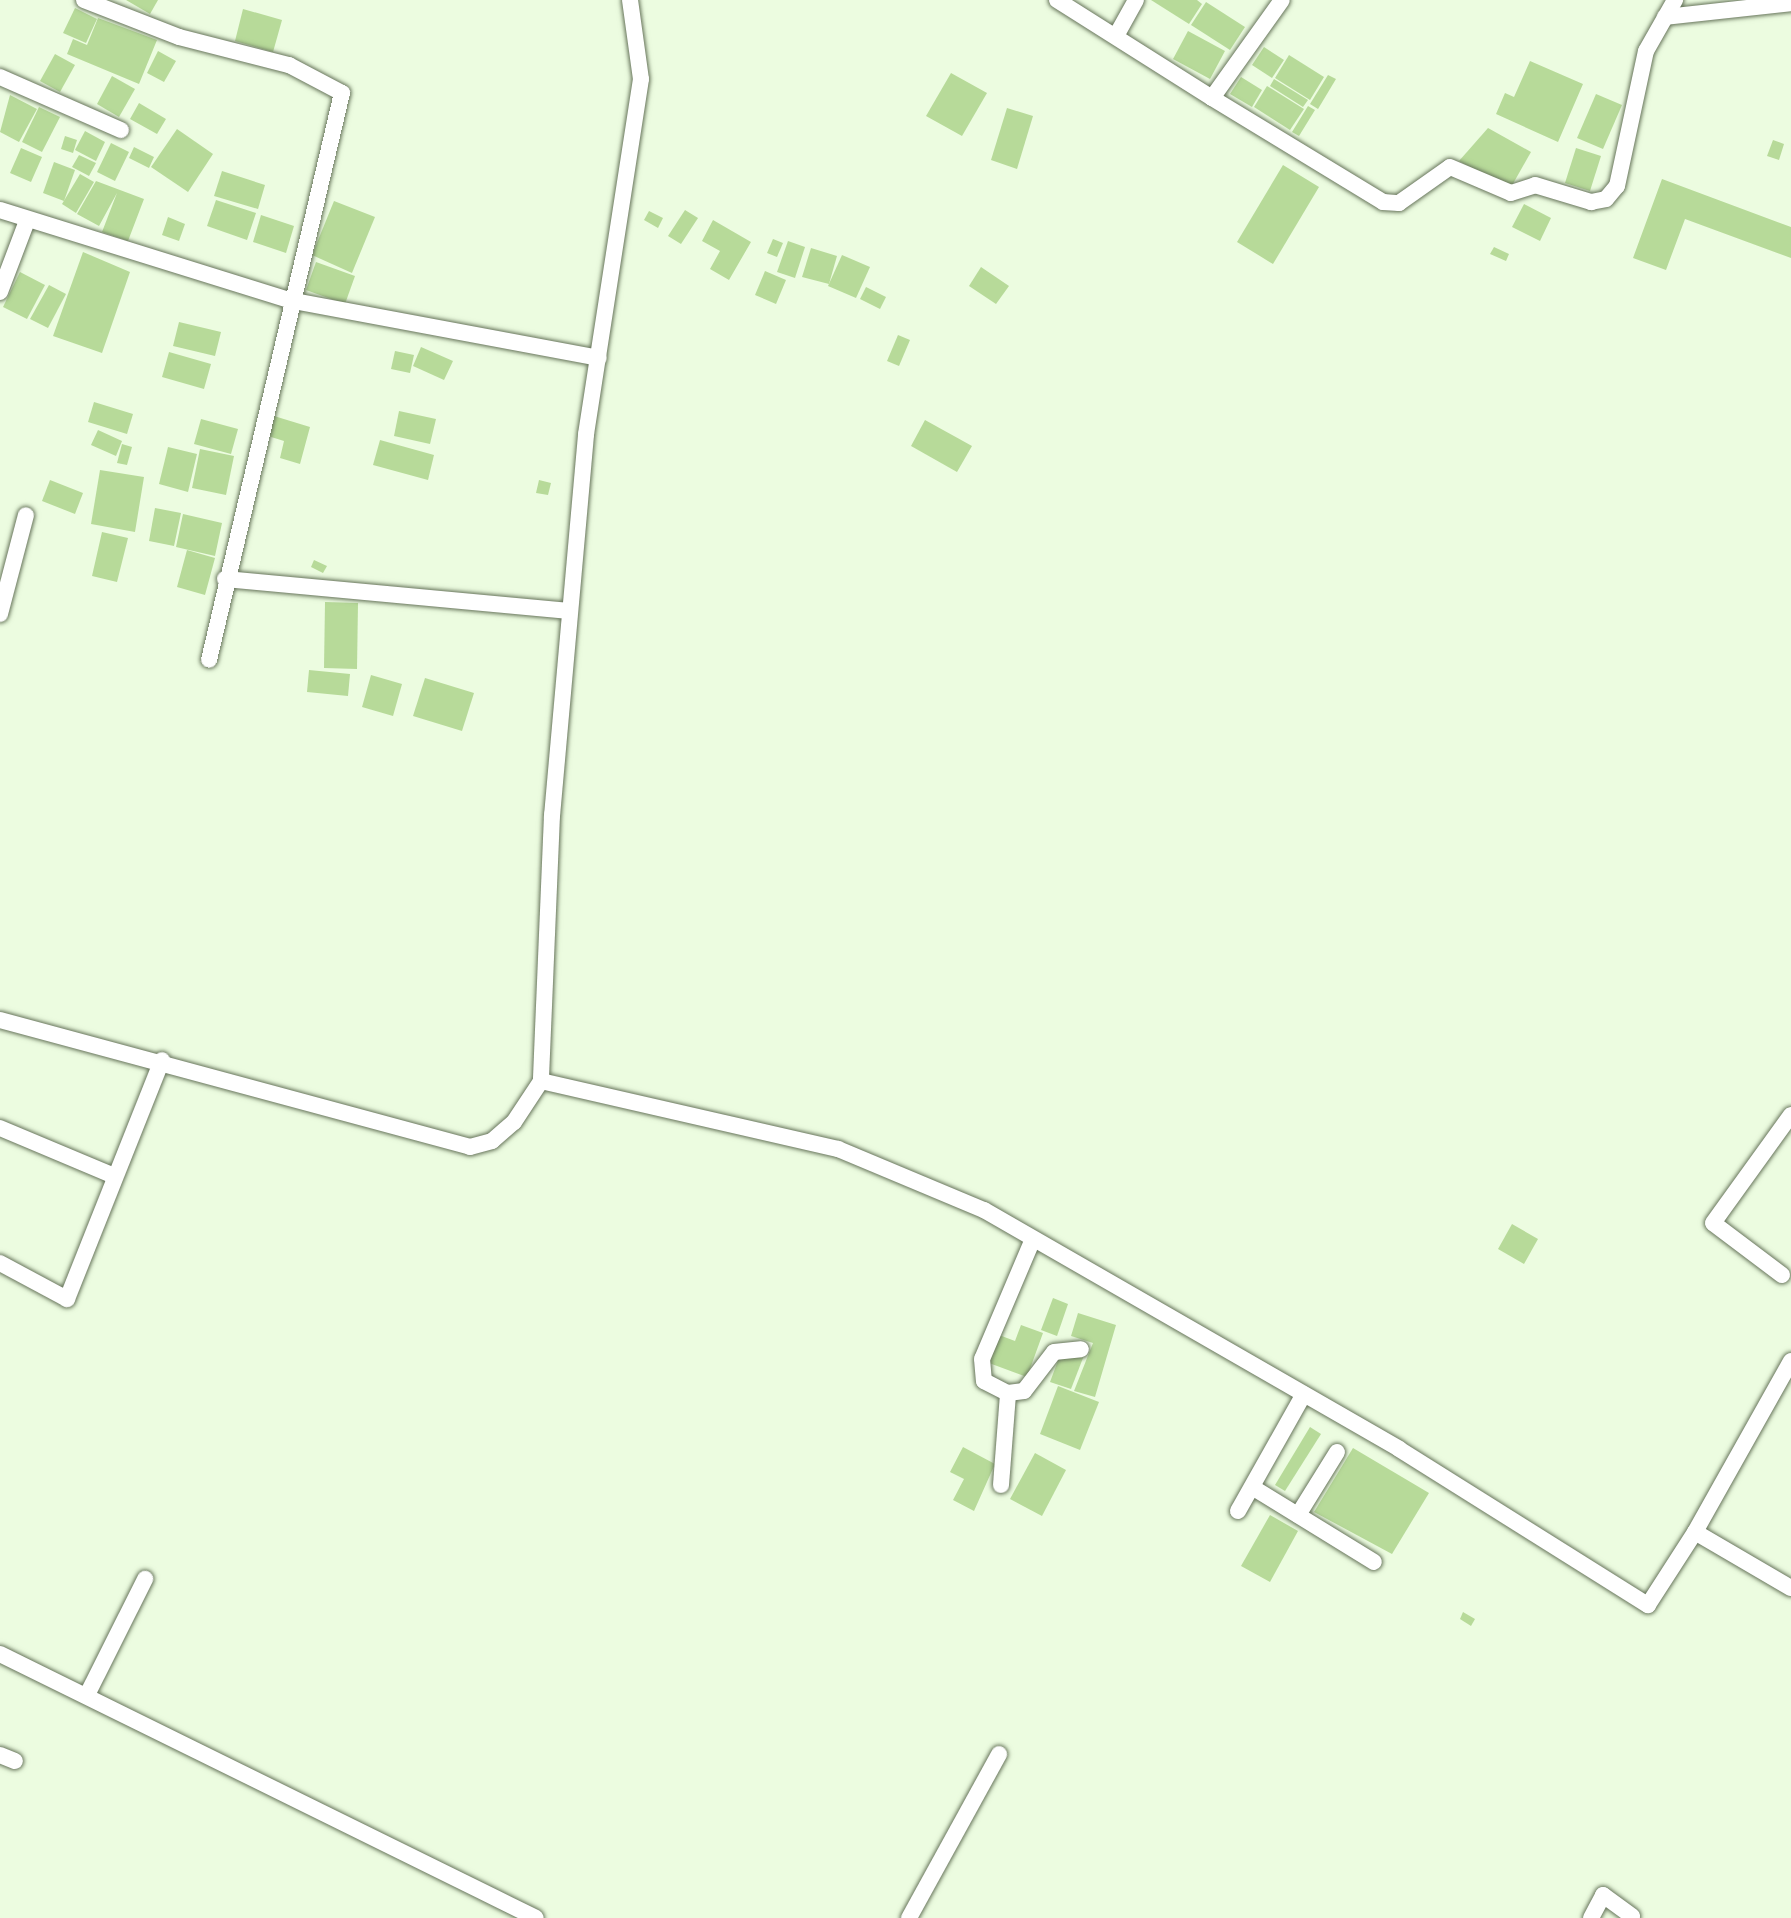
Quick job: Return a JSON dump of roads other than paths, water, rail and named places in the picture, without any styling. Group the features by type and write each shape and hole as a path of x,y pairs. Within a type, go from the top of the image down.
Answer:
{"street":[{"path":"84,0 179,37 289,65 340,86 336,125 289,300 209,660"},
{"path":"0,1020 162,1060 470,1146 492,1141 514,1122 541,1081 552,815 570,611 599,358 641,79 630,0"},
{"path":"1057,0 1383,202 1399,203 1450,167 1511,193 1535,185 1598,201 1617,186 1646,51 1675,0"},
{"path":"1116,36 1136,0"},
{"path":"1212,97 1282,0"},
{"path":"1665,17 1791,3"},
{"path":"0,77 121,130"},
{"path":"0,210 27,221 289,300 599,358"},
{"path":"0,292 27,221"},
{"path":"0,614 26,515"},
{"path":"225,579 570,611"},
{"path":"0,1264 67,1299 112,1175 162,1060"},
{"path":"541,1081 838,1149 984,1210 1304,1394 1648,1605 1695,1532 1791,1361"},
{"path":"1782,1275 1713,1223 1791,1115"},
{"path":"0,1128 112,1175"},
{"path":"1034,1239 982,1359 984,1381 1008,1393 1034,1384 1054,1353 1081,1349"},
{"path":"1001,1485 1008,1393"},
{"path":"1238,1511 1304,1394"},
{"path":"1298,1515 1337,1452"},
{"path":"1252,1487 1374,1562"},
{"path":"1695,1532 1791,1588"},
{"path":"87,1695 145,1579"},
{"path":"0,1654 536,1918"},
{"path":"909,1918 999,1754"},
{"path":"1591,1918 1603,1895 1632,1916"}]}
